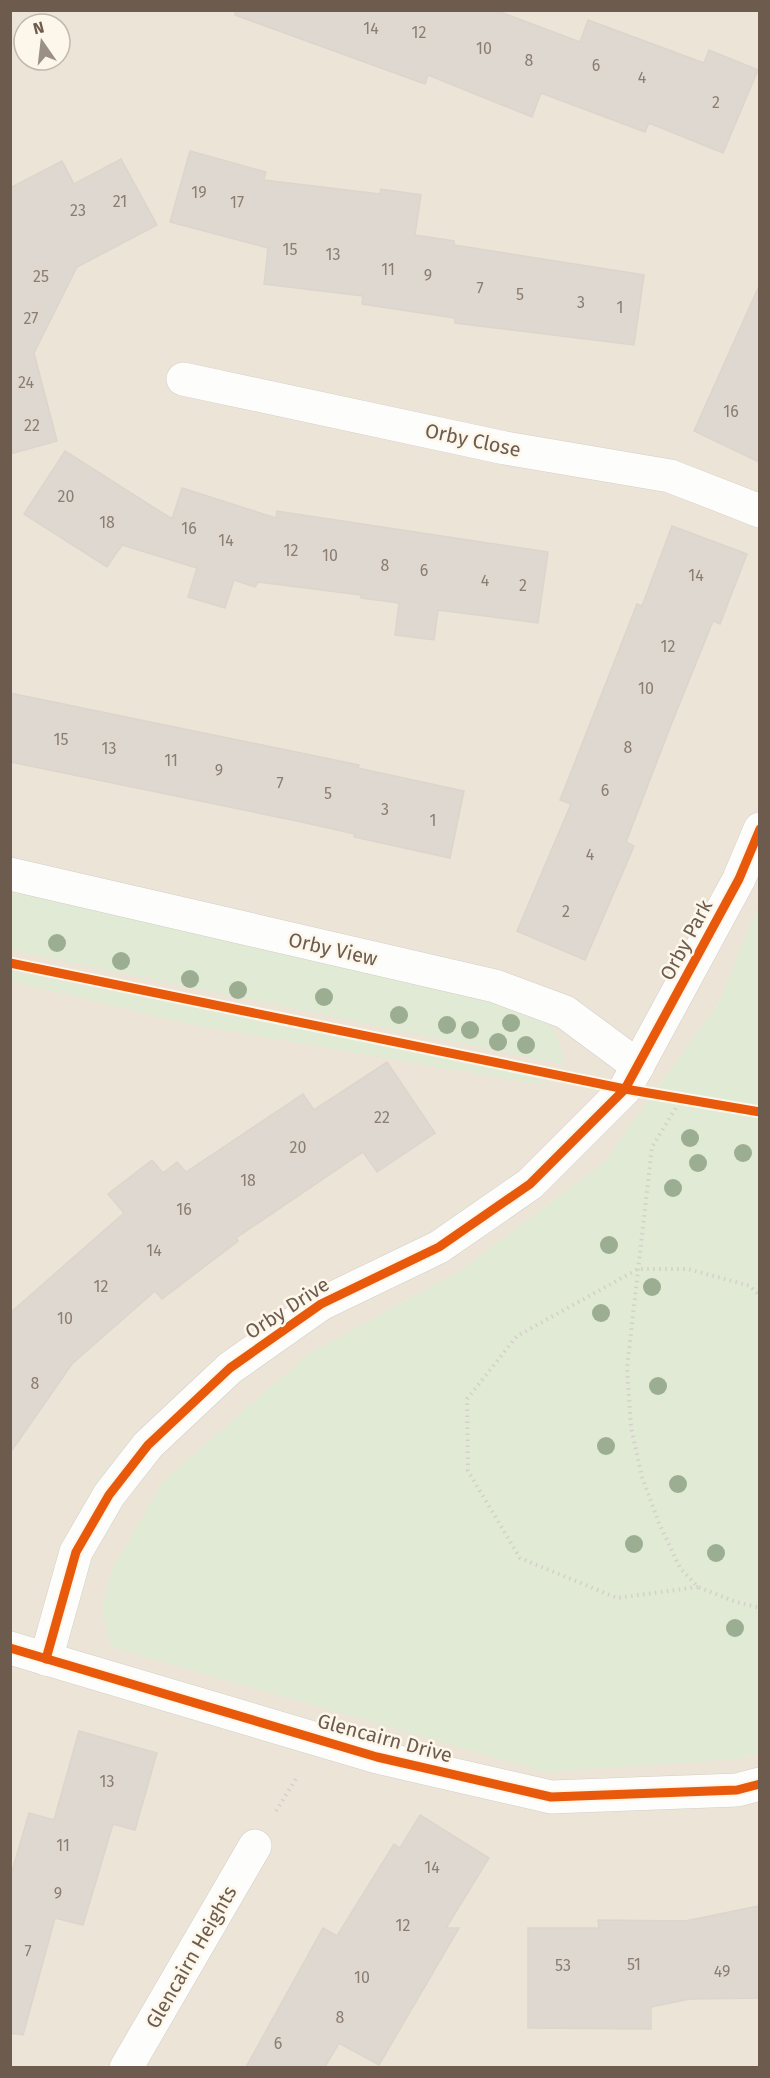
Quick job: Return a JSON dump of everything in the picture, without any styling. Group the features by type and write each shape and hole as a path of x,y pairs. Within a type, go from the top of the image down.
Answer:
{"street":[{"name":"Orby Close","path":"183,379 504,448 670,476 759,511"},
{"name":"Orby Park","path":"632,1077 740,879 759,829"},
{"name":"Orby View","path":"10,874 495,986 565,1012 632,1077"},
{"name":"Orby Drive","path":"46,1659 76,1552 108,1495 148,1445 230,1368 321,1304 439,1246 530,1184 632,1077"},
{"name":"Glencairn Drive","path":"10,1648 377,1757 551,1797 737,1790 759,1784"},
{"name":"Glencairn Heights","path":"126,2067 255,1846"}],"path":[{"path":"632,1077 682,1098 693,1100"},
{"path":"682,1098 652,1147 627,1368 631,1427 642,1477 659,1523 680,1568 698,1587 736,1602 759,1608"},
{"path":"698,1587 617,1598 520,1558 468,1471 467,1399 517,1336 638,1269 688,1269 750,1286 759,1296"},
{"path":"255,1846 319,1740"}],"shaded area":[{"path":"11,11 759,11 760,903 719,1002 604,1162 461,1270 307,1355 735,1759 759,1753 759,2067 11,2068"}],"green space":[{"path":"10,892 452,987 525,1008 548,1023 556,1035 567,1065 11,950"},
{"path":"759,903 759,1753 735,1759 546,1772 111,1647 102,1609 112,1569 164,1480 307,1355 461,1270 604,1162 719,1002"},
{"path":"11,971 523,1073 554,1087 189,1024 11,981"}],"building":[{"path":"235,10 495,10 580,42 588,20 704,63 709,50 758,70 723,153 649,123 645,132 541,93 532,117 428,75 425,84 235,15"},
{"path":"190,151 266,172 264,180 380,194 381,189 421,195 415,235 454,241 454,245 644,275 634,345 455,323 455,318 362,304 363,296 264,284 268,248 170,222"},
{"path":"121,159 157,225 77,267 34,353 57,441 10,454 10,188 62,161 74,184"},
{"path":"759,286 759,462 694,431"},
{"path":"65,451 172,519 182,488 276,518 277,511 548,552 538,623 438,610 434,640 395,635 399,603 361,598 361,595 258,582 255,587 234,580 225,608 188,597 197,568 122,545 107,567 24,514"},
{"path":"672,526 747,554 720,624 713,621 671,725 626,842 634,846 585,960 517,931 571,804 560,800 637,604 642,606"},
{"path":"10,693 359,765 358,768 464,791 450,858 354,837 355,834 297,821 10,762"},
{"path":"387,1062 435,1133 377,1172 363,1152 236,1238 238,1241 162,1299 155,1291 72,1364 10,1453 10,1313 124,1213 108,1194 152,1160 163,1173 177,1162 186,1172 303,1094 314,1110"},
{"path":"79,1731 157,1753 135,1830 113,1824 83,1925 55,1918 23,2035 10,2033 10,1878 29,1813 54,1820"},
{"path":"420,1815 489,1858 446,1928 459,1928 379,2065 339,2043 325,2067 246,2067 323,1928 337,1936 394,1844 400,1848"},
{"path":"759,1906 759,1998 690,1999 651,2007 651,2029 528,2028 528,1928 599,1928 598,1920 685,1921"}],"cycle path":[{"path":"46,1659 76,1552 109,1495 148,1445 230,1368 321,1304 439,1247 530,1184 625,1089 739,879 760,829"},
{"path":"10,963 625,1089 760,1112"},
{"path":"10,1648 377,1757 551,1797 737,1790 760,1784"}]}
